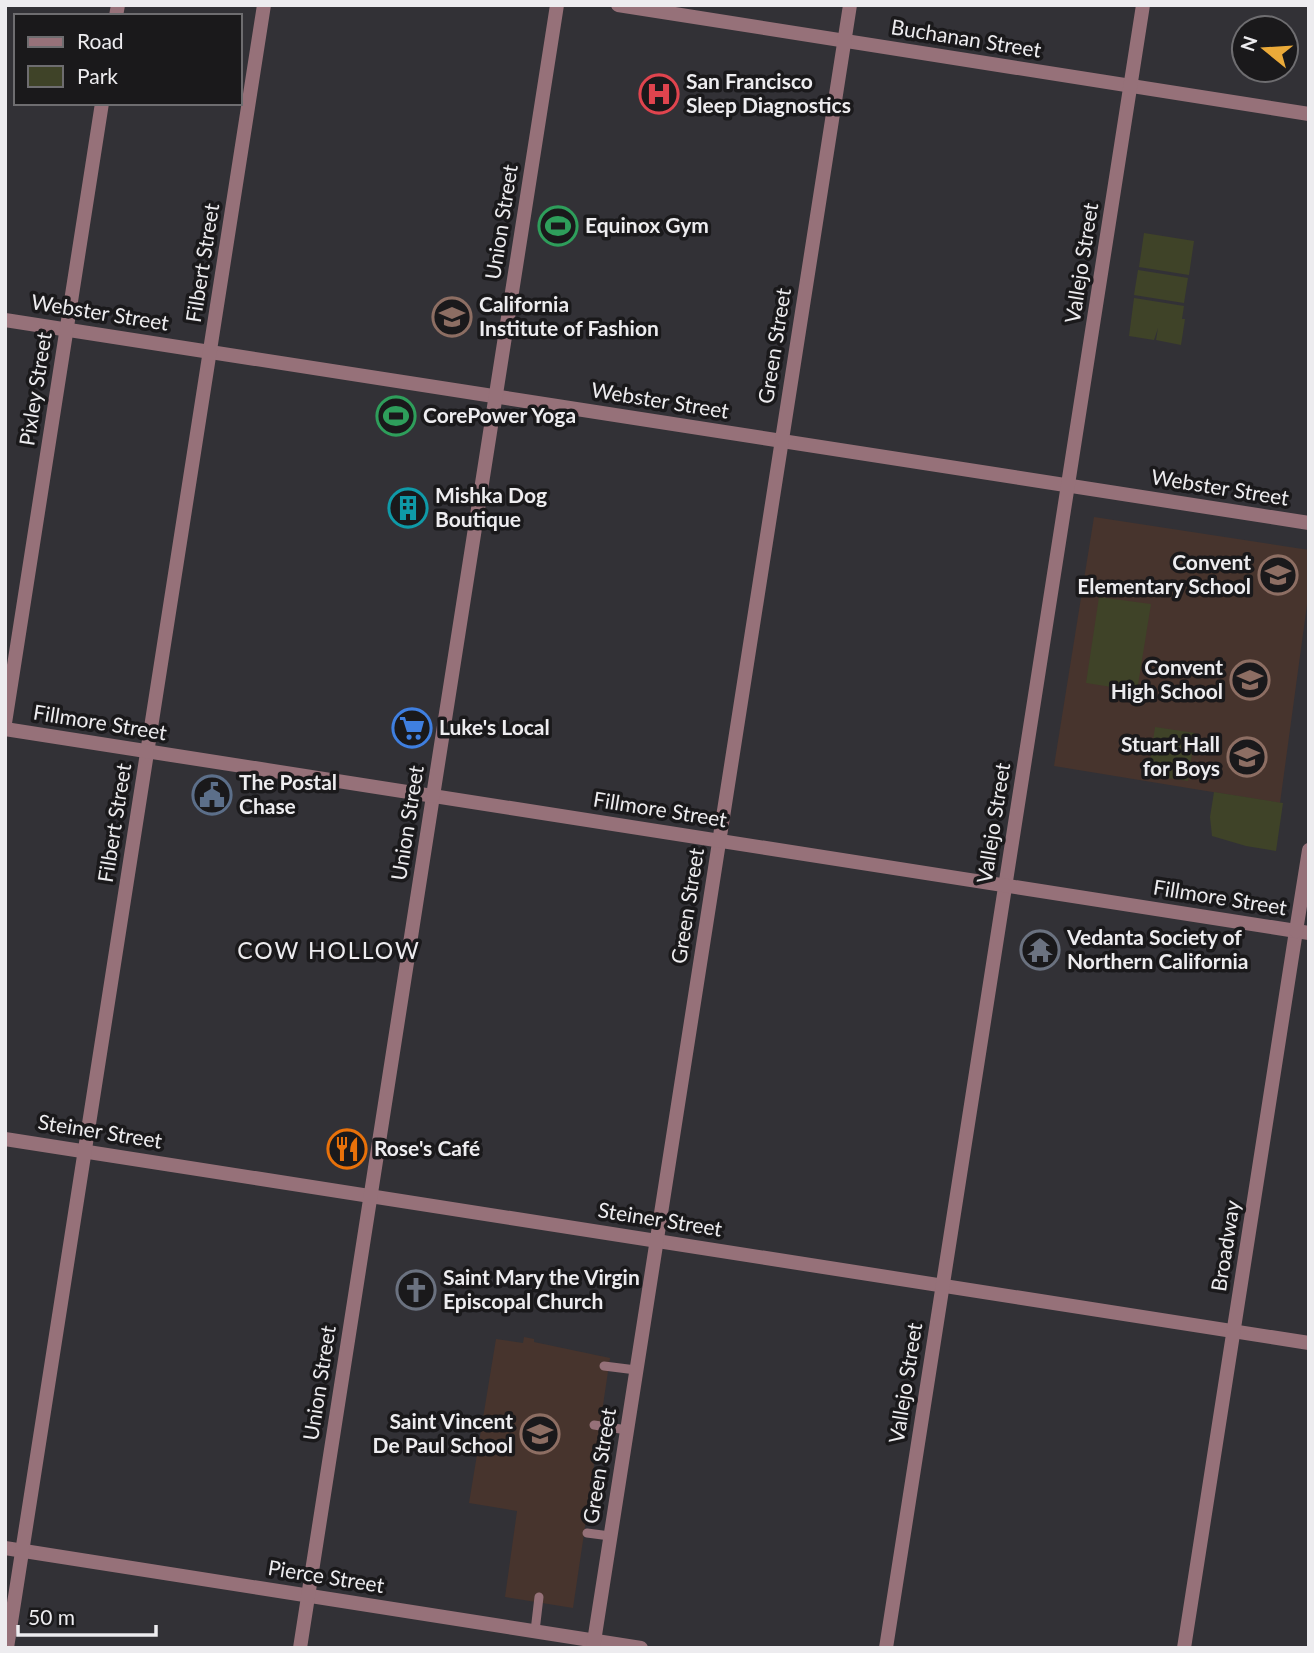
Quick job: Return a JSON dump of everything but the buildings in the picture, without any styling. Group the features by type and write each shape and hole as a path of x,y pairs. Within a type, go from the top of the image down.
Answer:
{"street":[{"name":"Filbert Street","path":"7,1648 264,5"},
{"name":"Union Street","path":"300,1648 557,5"},
{"name":"Buchanan Street","path":"618,5 1309,114"},
{"name":"Green Street","path":"594,1644 850,5"},
{"name":"Vallejo Street","path":"886,1648 1143,5"},
{"name":"Pixley Street","path":"5,723 102,105"},
{"name":"Webster Street","path":"5,320 1309,523"},
{"name":"Fillmore Street","path":"5,729 1302,932"},
{"name":"Broadway","path":"1184,1648 1234,1331 1302,932 1309,850"},
{"name":"Steiner Street","path":"5,1139 1309,1343"},
{"name":"Pierce Street","path":"5,1548 535,1631 594,1644 641,1648"}],"lane":[{"path":"604,1366 636,1370"},
{"path":"594,1425 627,1430"},
{"path":"587,1534 610,1536"},
{"path":"535,1631 539,1597"}],"shaded area":[{"path":"1094,517 1309,550 1309,590 1280,803 1054,766"},
{"name":"Saint Vincent De Paul School","path":"524,1337 534,1339 534,1342 610,1358 573,1608 505,1597 517,1511 469,1503 496,1339 523,1343"}],"green space":[{"path":"1144,233 1194,241 1189,275 1139,267"},
{"path":"1138,270 1188,278 1184,303 1134,295"},
{"path":"1134,298 1184,306 1181,345 1156,340 1158,328 1154,340 1129,336"},
{"path":"1099,597 1151,604 1137,691 1086,683"},
{"path":"1155,727 1195,733 1188,781 1148,775"},
{"path":"1214,792 1283,803 1276,851 1212,836 1210,817"}],"place":[{"name":"San Francisco Sleep Diagnostics","path":"659,94"},
{"name":"Equinox Gym","path":"558,226"},
{"name":"California Institute of Fashion","path":"452,317"},
{"name":"CorePower Yoga","path":"396,416"},
{"name":"Mishka Dog Boutique","path":"408,508"},
{"name":"Convent Elementary School","path":"1278,575"},
{"name":"Convent High School","path":"1250,680"},
{"name":"Luke's Local","path":"412,728"},
{"name":"Stuart Hall for Boys","path":"1247,757"},
{"name":"The Postal Chase","path":"212,795"},
{"name":"Vedanta Society of Northern California","path":"1040,950"},
{"name":"Rose's Café","path":"347,1149"},
{"name":"Saint Mary the Virgin Episcopal Church","path":"416,1290"},
{"name":"Saint Vincent De Paul School","path":"540,1434"}],"district":[{"name":"COW HOLLOW","path":"329,951"}]}
